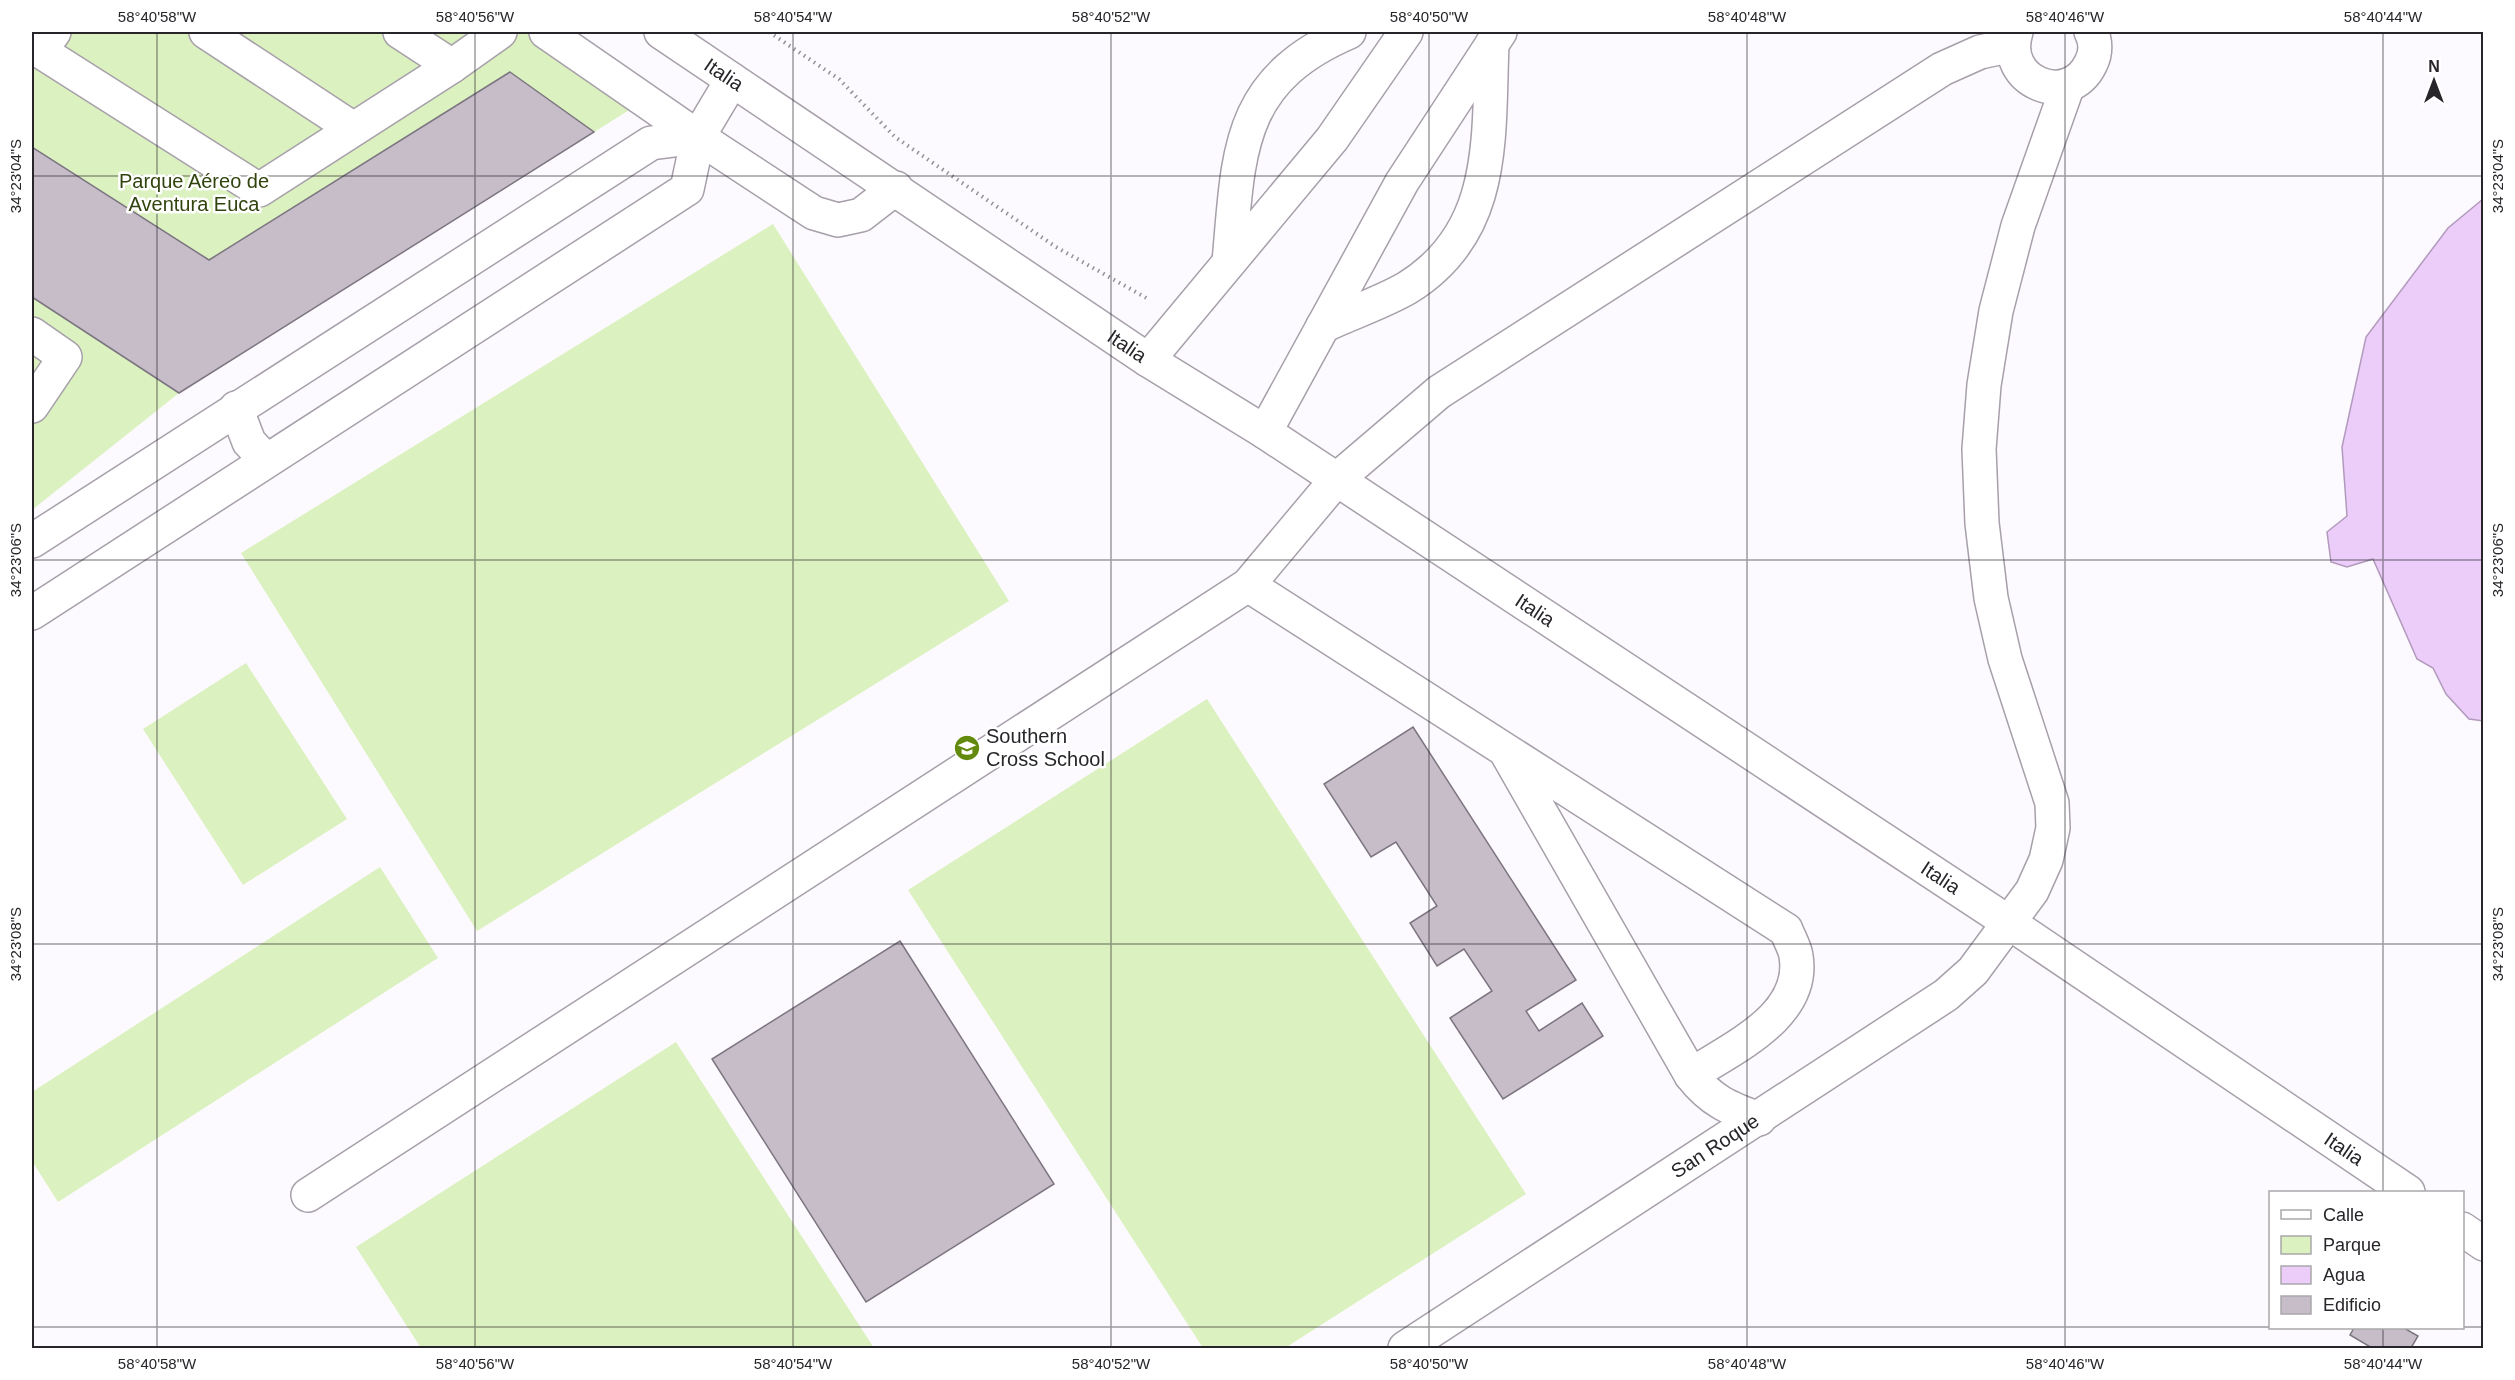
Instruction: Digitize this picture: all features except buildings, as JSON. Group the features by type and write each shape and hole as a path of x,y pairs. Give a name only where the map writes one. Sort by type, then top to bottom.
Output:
{"street":[{"path":"54,32 40,51 259,190 352,128 452,66 500,32"},
{"path":"206,32 352,128"},
{"path":"400,32 452,66"},
{"path":"546,32 698,137 814,213 838,220 861,215 896,188"},
{"name":"Italia","path":"661,32 896,188 1148,360 1265,432 2008,922 2407,1191"},
{"path":"1229,262 1242,141 1264,95 1283,72 1309,51 1349,32"},
{"path":"1148,360 1332,139 1406,32"},
{"path":"1323,326 1407,288 1439,262 1469,220 1481,193 1488,160 1496,37"},
{"path":"1265,432 1402,182 1496,37"},
{"path":"308,1195 1248,585 1336,480 1439,392 1942,69 2015,38 2015,59 2020,70 2042,86 2055,88 2068,85 2087,71 2093,60 2098,37"},
{"path":"32,613 687,189 698,137 732,80"},
{"name":"San Roque","path":"1405,1348 1946,995 1973,971 2032,891 2046,860 2053,828 2052,803 2005,659 1991,598 1982,523 1979,449 1984,385 1996,311 2018,226 2068,85"},
{"path":"32,541 651,143 698,137"},
{"path":"32,334 65,357 32,406"},
{"path":"236,408 249,442 266,460"},
{"path":"1248,585 1786,930 1796,956 1796,977 1789,1000 1773,1020 1691,1075"},
{"path":"1505,750 1691,1075 1704,1092 1726,1107 1759,1119"},
{"path":"2464,1230 2484,1244"}],"path":[{"path":"769,32 840,79 895,137 1056,247 1155,303"}],"green space":[{"name":"Parque Aéreo de Aventura Euca","path":"32,32 524,32 634,107 179,393 32,510"},
{"path":"773,224 1009,601 477,931 241,553"},
{"path":"246,663 347,819 243,885 143,729"},
{"path":"1207,699 1526,1194 1285,1348 1203,1348 908,890"},
{"path":"380,867 438,958 58,1202 32,1161 32,1092"},
{"path":"676,1042 874,1348 421,1348 356,1247"}],"water":[{"path":"2483,199 2483,721 2469,719 2446,694 2433,668 2417,659 2373,559 2347,567 2331,562 2327,532 2347,516 2342,447 2366,337 2448,228"}],"place":[{"name":"Southern Cross School","path":"967,748"}]}
